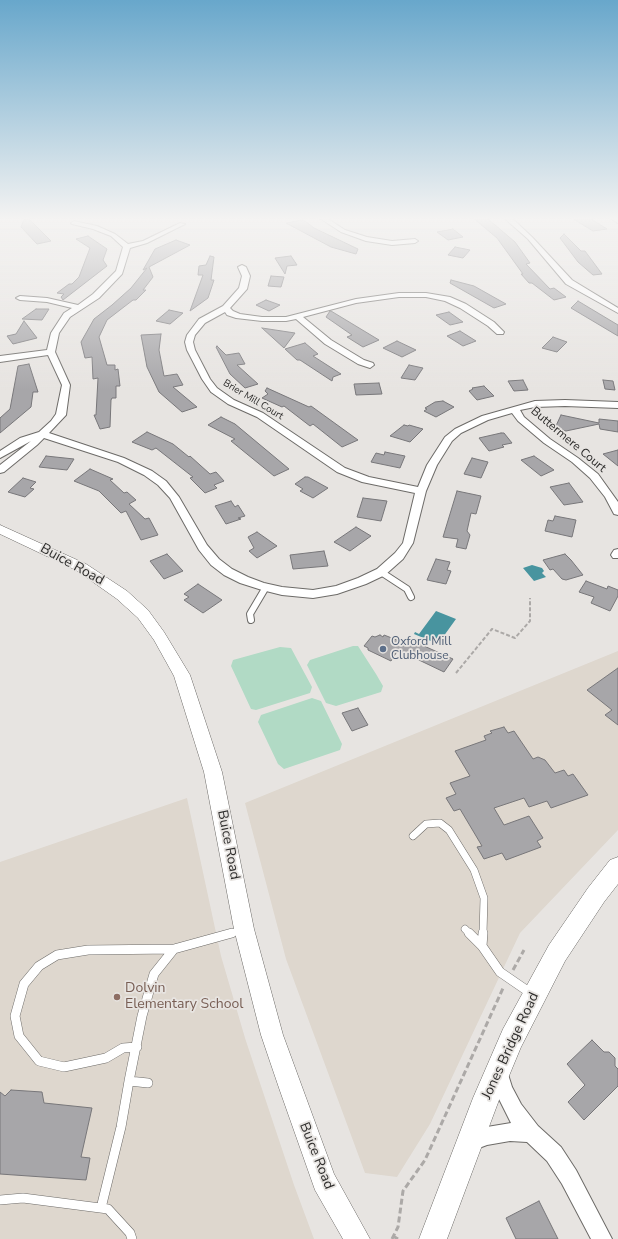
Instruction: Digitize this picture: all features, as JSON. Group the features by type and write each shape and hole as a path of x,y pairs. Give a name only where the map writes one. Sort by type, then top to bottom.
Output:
{"main road":[{"name":"Jones Bridge Road","path":"433,1239 469,1142 512,1038 557,953 596,895 618,867"}],"street":[{"path":"0,470 34,443 61,415 66,385 51,352 55,333 67,315 96,296 116,275"},
{"name":"Brier Mill Court","path":"245,275 243,289 226,308 202,321 191,335 189,342 191,350 206,379 214,390 231,402 260,415 341,470 366,480 421,491"},
{"path":"563,275 569,282 618,310"},
{"path":"226,308 230,313 239,316 262,319 286,319 356,301 399,295 420,294 455,302 491,324 500,332"},
{"path":"20,298 47,300 78,307"},
{"path":"298,316 328,342 361,362 370,365"},
{"path":"0,359 51,352"},
{"path":"0,455 22,440 42,434 121,460 148,473 162,483 174,497 203,547 215,562 228,572 244,580 266,587 282,591 313,594 337,590 362,581 381,572 399,556 408,543 421,491 432,465 448,439 469,424 514,408 535,404 566,403 618,405"},
{"name":"Buttermere Court","path":"514,408 521,420 594,476 610,496 618,512"},
{"name":"Buice Road","path":"0,529 82,567 122,595 143,614 159,636 182,675 209,758 244,929 272,1035 324,1181 358,1239"},
{"path":"499,1068 503,1090 514,1111 531,1133 554,1154 569,1177 602,1239"},
{"path":"469,1142 487,1136 531,1133"}],"lane":[{"path":"381,572 407,589 412,597"},
{"path":"251,620 250,614 266,587"},
{"path":"414,836 426,824 440,823 449,830 474,870 484,898 482,946"},
{"path":"136,1047 123,1048 106,1058 64,1067 39,1061 19,1036 15,1016 24,984 39,966 57,955 88,950 174,949 244,929"},
{"path":"465,929 482,946 500,972 535,996"},
{"path":"100,1208 121,1127 142,1016 154,974 174,949"},
{"path":"129,1081 148,1083"},
{"path":"0,1200 23,1198 108,1209 130,1233 132,1239"}],"path":[{"path":"456,673 492,629 515,638 530,621 530,598"},
{"path":"398,1239 392,1238 398,1227 403,1191 425,1160 501,990"}],"shaded area":[{"path":"618,651 618,830 520,933 430,1124 397,1177 365,1173 286,959 245,803"},
{"name":"Dolvin Elementary School","path":"187,798 221,956 245,1038 294,1185 314,1239 0,1239 0,862"}],"green space":[{"path":"353,646 358,646 376,674 383,686 381,692 336,706 326,703 307,665 310,660"},
{"path":"280,647 291,648 312,687 310,693 256,710 251,709 231,666 233,660"},
{"path":"312,698 321,701 342,744 340,750 284,769 278,764 258,722 261,715"}],"water":[{"path":"532,565 542,568 544,571 542,573 546,577 534,581 523,568"},
{"path":"436,611 456,619 438,644 414,634 415,632 419,634"}],"building":[{"path":"80,275 96,275 63,300 61,297 64,294 57,293 69,284 72,284"},
{"path":"142,275 152,275 153,277 143,290 146,290 136,300 133,300 107,320 99,337 107,365 115,365 115,370 118,369 120,386 116,386 116,398 112,398 111,400 110,427 100,429 94,415 96,415 98,378 93,379 92,357 85,358 81,342 94,319 131,288"},
{"path":"198,275 212,275 211,280 214,280 208,298 190,311 203,275"},
{"path":"522,275 536,275 550,289 554,288 566,297 554,300 532,283 529,283"},
{"path":"271,276 284,277 281,287 268,286"},
{"path":"451,280 474,286 506,304 494,308 450,283"},
{"path":"266,300 280,305 269,311 256,305"},
{"path":"578,301 618,325 618,336 571,308"},
{"path":"36,309 49,309 42,320 22,319"},
{"path":"169,310 183,313 170,324 156,321"},
{"path":"330,311 379,340 363,347 347,337 352,335 326,317"},
{"path":"449,312 463,322 450,325 436,315"},
{"path":"24,321 37,338 13,344 7,336 16,334"},
{"path":"262,328 295,333 284,348"},
{"path":"460,331 476,341 463,346 447,336"},
{"path":"161,334 159,350 164,376 177,374 183,385 173,387 197,407 182,412 159,392 147,367 141,335"},
{"path":"553,337 567,342 557,352 542,348"},
{"path":"397,341 416,350 402,357 383,348"},
{"path":"305,343 318,354 313,356 341,374 333,377 332,381 300,360 297,360 285,349"},
{"path":"217,346 226,355 239,353 245,364 237,365 258,384 245,388 230,374 216,347"},
{"path":"29,364 38,392 33,392 31,407 0,433 0,418 10,409 18,366"},
{"path":"409,365 423,368 415,380 401,378"},
{"path":"523,380 528,390 514,391 508,381"},
{"path":"603,380 613,381 615,390 605,389"},
{"path":"379,383 382,394 356,395 354,384"},
{"path":"484,386 494,396 477,400 469,391 473,389 472,388"},
{"path":"267,388 309,407 311,406 358,440 342,447 313,424 310,426 284,406 282,407 262,398 268,394 265,391"},
{"path":"443,401 454,407 436,417 424,411 427,409 425,408 435,402"},
{"path":"561,415 599,423 599,419 618,421 618,432 600,429 599,424 566,431 555,428"},
{"path":"221,417 235,424 289,469 274,476 231,441 235,439 208,425"},
{"path":"404,425 423,429 410,442 390,436"},
{"path":"147,432 173,444 189,457 190,456 210,474 216,472 224,481 214,485 217,488 205,493 190,478 193,477 156,448 152,450 132,442"},
{"path":"504,433 512,443 502,445 504,447 489,451 479,438"},
{"path":"618,450 618,466 603,454"},
{"path":"385,452 405,456 400,468 371,462 376,453 384,455"},
{"path":"46,456 74,459 67,470 39,467"},
{"path":"534,456 554,470 541,476 521,460"},
{"path":"472,458 488,462 481,478 464,474"},
{"path":"90,469 113,479 110,480 124,493 127,492 136,500 129,504 145,519 149,518 158,535 141,540 126,511 121,513 99,491 74,481"},
{"path":"305,477 308,477 328,488 313,498 300,491 303,489 295,484"},
{"path":"23,478 36,482 30,488 34,489 25,497 8,492"},
{"path":"569,483 583,502 564,505 550,487"},
{"path":"457,491 481,496 476,514 471,513 467,531 470,535 466,549 456,547 458,539 443,537"},
{"path":"363,498 387,501 381,521 357,517"},
{"path":"231,501 235,507 238,505 245,516 238,518 241,519 226,524 215,506"},
{"path":"555,516 576,520 572,537 545,531 548,520 553,521"},
{"path":"356,527 371,536 350,551 334,542"},
{"path":"257,532 277,546 257,558 249,551 254,548 248,537"},
{"path":"324,551 328,566 293,569 290,555"},
{"path":"167,554 183,571 164,579 150,561"},
{"path":"565,554 583,575 566,580 562,579 553,569 550,570 543,560"},
{"path":"436,559 450,562 447,570 451,571 446,584 427,580"},
{"path":"586,581 607,589 608,586 618,590 618,596 610,611 591,603 594,597 579,592"},
{"path":"198,584 222,600 203,613 184,600 189,597 184,594"},
{"path":"380,635 383,637 384,635 410,645 413,641 453,659 444,672 398,650 391,661 368,650 368,648 364,646 372,636 375,637"},
{"path":"618,668 618,725 605,715 612,710 587,690"},
{"path":"358,708 368,725 352,731 342,713"},
{"path":"504,727 508,733 514,731 533,759 538,757 545,760 555,773 564,770 568,776 573,774 588,795 551,808 547,801 529,807 524,798 494,808 504,825 529,816 543,838 537,841 541,847 506,860 502,853 484,859 477,847 482,846 460,809 454,811 446,798 456,794 450,783 470,776 455,751 486,740 484,736 492,733 490,731"},
{"path":"592,1040 604,1052 609,1052 615,1058 615,1066 618,1069 618,1086 584,1120 568,1102 585,1085 567,1064"},
{"path":"11,1090 42,1092 44,1103 92,1108 81,1157 90,1158 86,1180 0,1174 0,1092 5,1096"},
{"path":"539,1201 558,1239 516,1239 506,1218"}],"place":[{"name":"Oxford Mill Clubhouse","path":"383,649"},
{"name":"Dolvin Elementary School","path":"117,997"}]}
